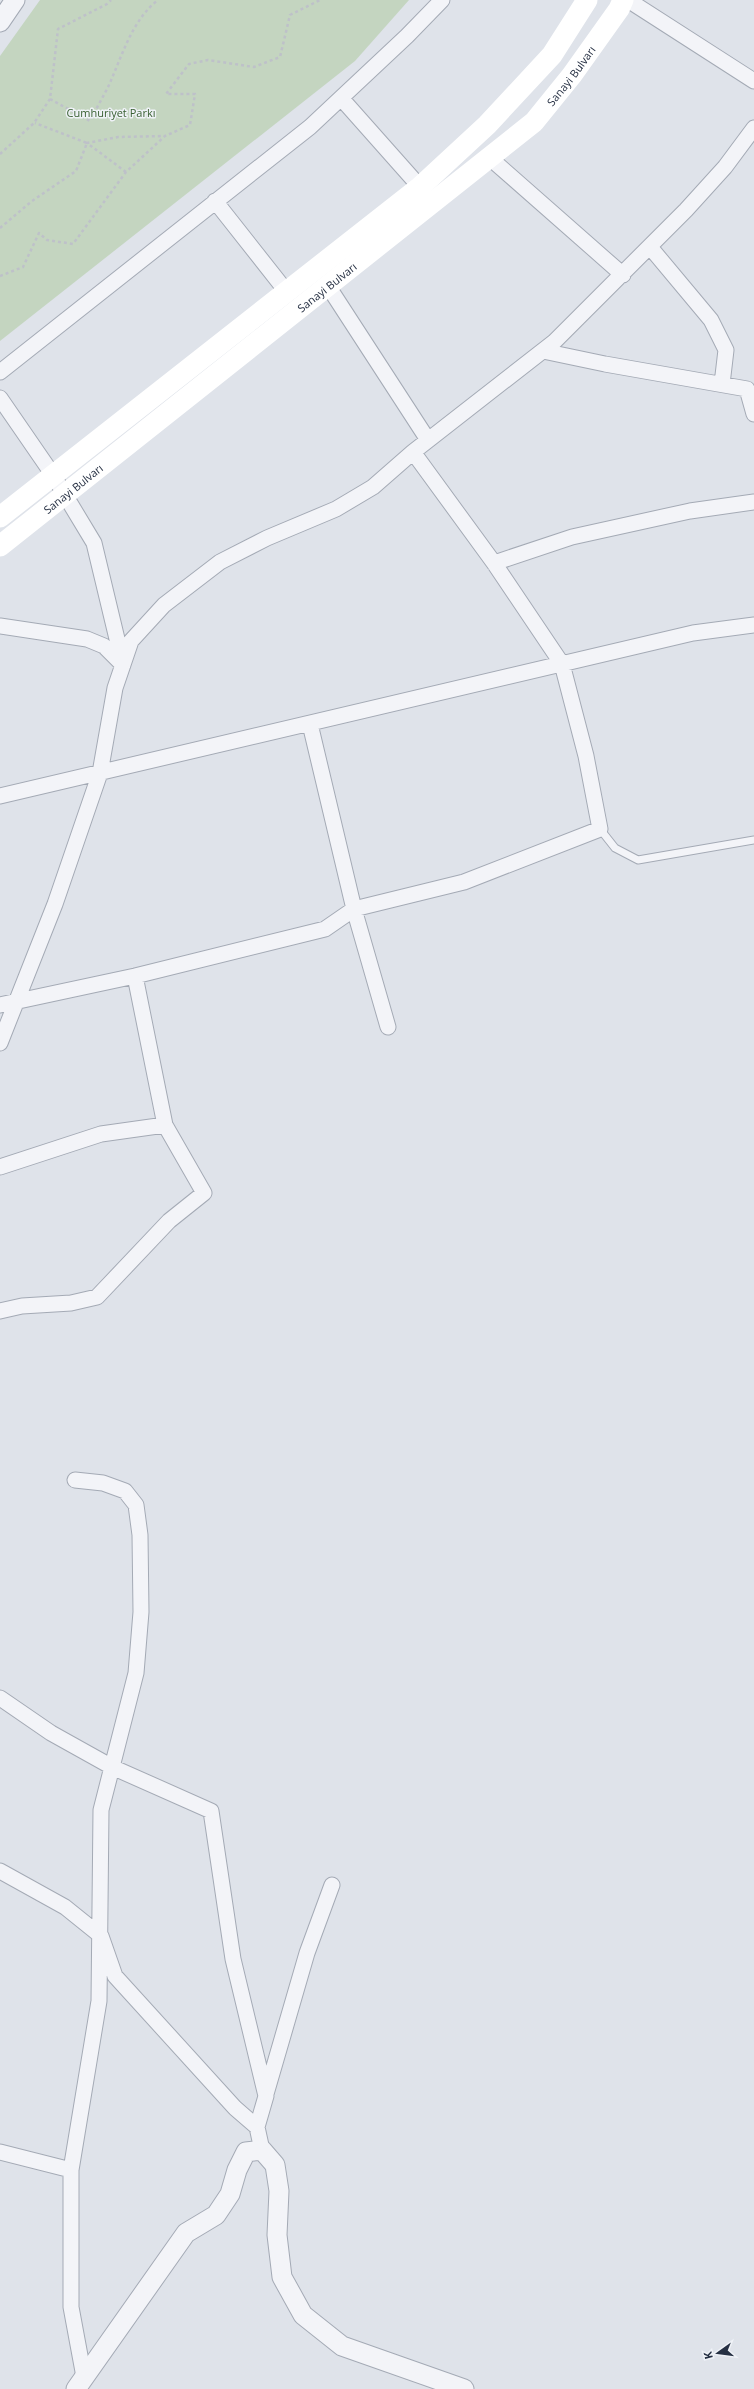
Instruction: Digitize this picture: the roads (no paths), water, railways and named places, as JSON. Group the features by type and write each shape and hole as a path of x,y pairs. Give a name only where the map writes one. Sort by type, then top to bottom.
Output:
{"main road":[{"name":"Sanayi Bulvarı","path":"0,517 420,187 487,125 552,54 587,0"},
{"name":"Sanayi Bulvarı","path":"0,546 534,122 572,76 624,0"}],"street":[{"path":"0,22 15,0"},
{"path":"0,372 310,127 408,36 442,0"},
{"path":"628,0 754,81"},
{"path":"342,98 420,187"},
{"path":"0,1043 7,1004 55,904 100,773 115,688 131,641 164,605 220,562 267,538 336,509 373,488 413,452 554,342 623,275 725,167 754,128"},
{"path":"490,158 623,275"},
{"path":"215,201 286,291"},
{"path":"650,246 711,320 726,350 722,384"},
{"path":"328,286 428,440"},
{"path":"543,351 605,364 722,384 751,384 754,414"},
{"path":"0,398 53,475 64,496 94,543 123,665"},
{"path":"7,1004 135,976 325,929 354,909 464,882 600,829 586,756 562,664 494,563 413,452"},
{"path":"494,563 572,537 690,511 754,502"},
{"path":"0,796 694,633 754,625"},
{"path":"0,626 87,639 104,646 123,665"},
{"path":"310,724 354,909 388,1027"},
{"path":"0,1311 22,1306 71,1303 97,1297 169,1222 204,1193 165,1125 135,976"},
{"path":"0,1167 101,1134 165,1125"},
{"path":"75,1480 103,1483 125,1491 136,1505 140,1535 141,1612 136,1674 101,1810 101,1936 99,2001 71,2170 71,2307 80,2383"},
{"path":"0,1698 50,1733 112,1768 211,1811 233,1959 266,2096"},
{"path":"0,1871 65,1908 101,1936 115,1976 235,2108 257,2127"},
{"path":"332,1885 307,1953 257,2127 262,2150 275,2165 279,2191 278,2235 282,2277 303,2315 342,2346 464,2389"},
{"path":"80,2383 186,2233 216,2215 230,2194 237,2170 246,2152 262,2150"},
{"path":"0,2152 71,2170"}],"lane":[{"path":"600,829 615,848 638,860 754,840"}],"park label":[{"name":"Cumhuriyet Parkı","path":"111,112"}]}
